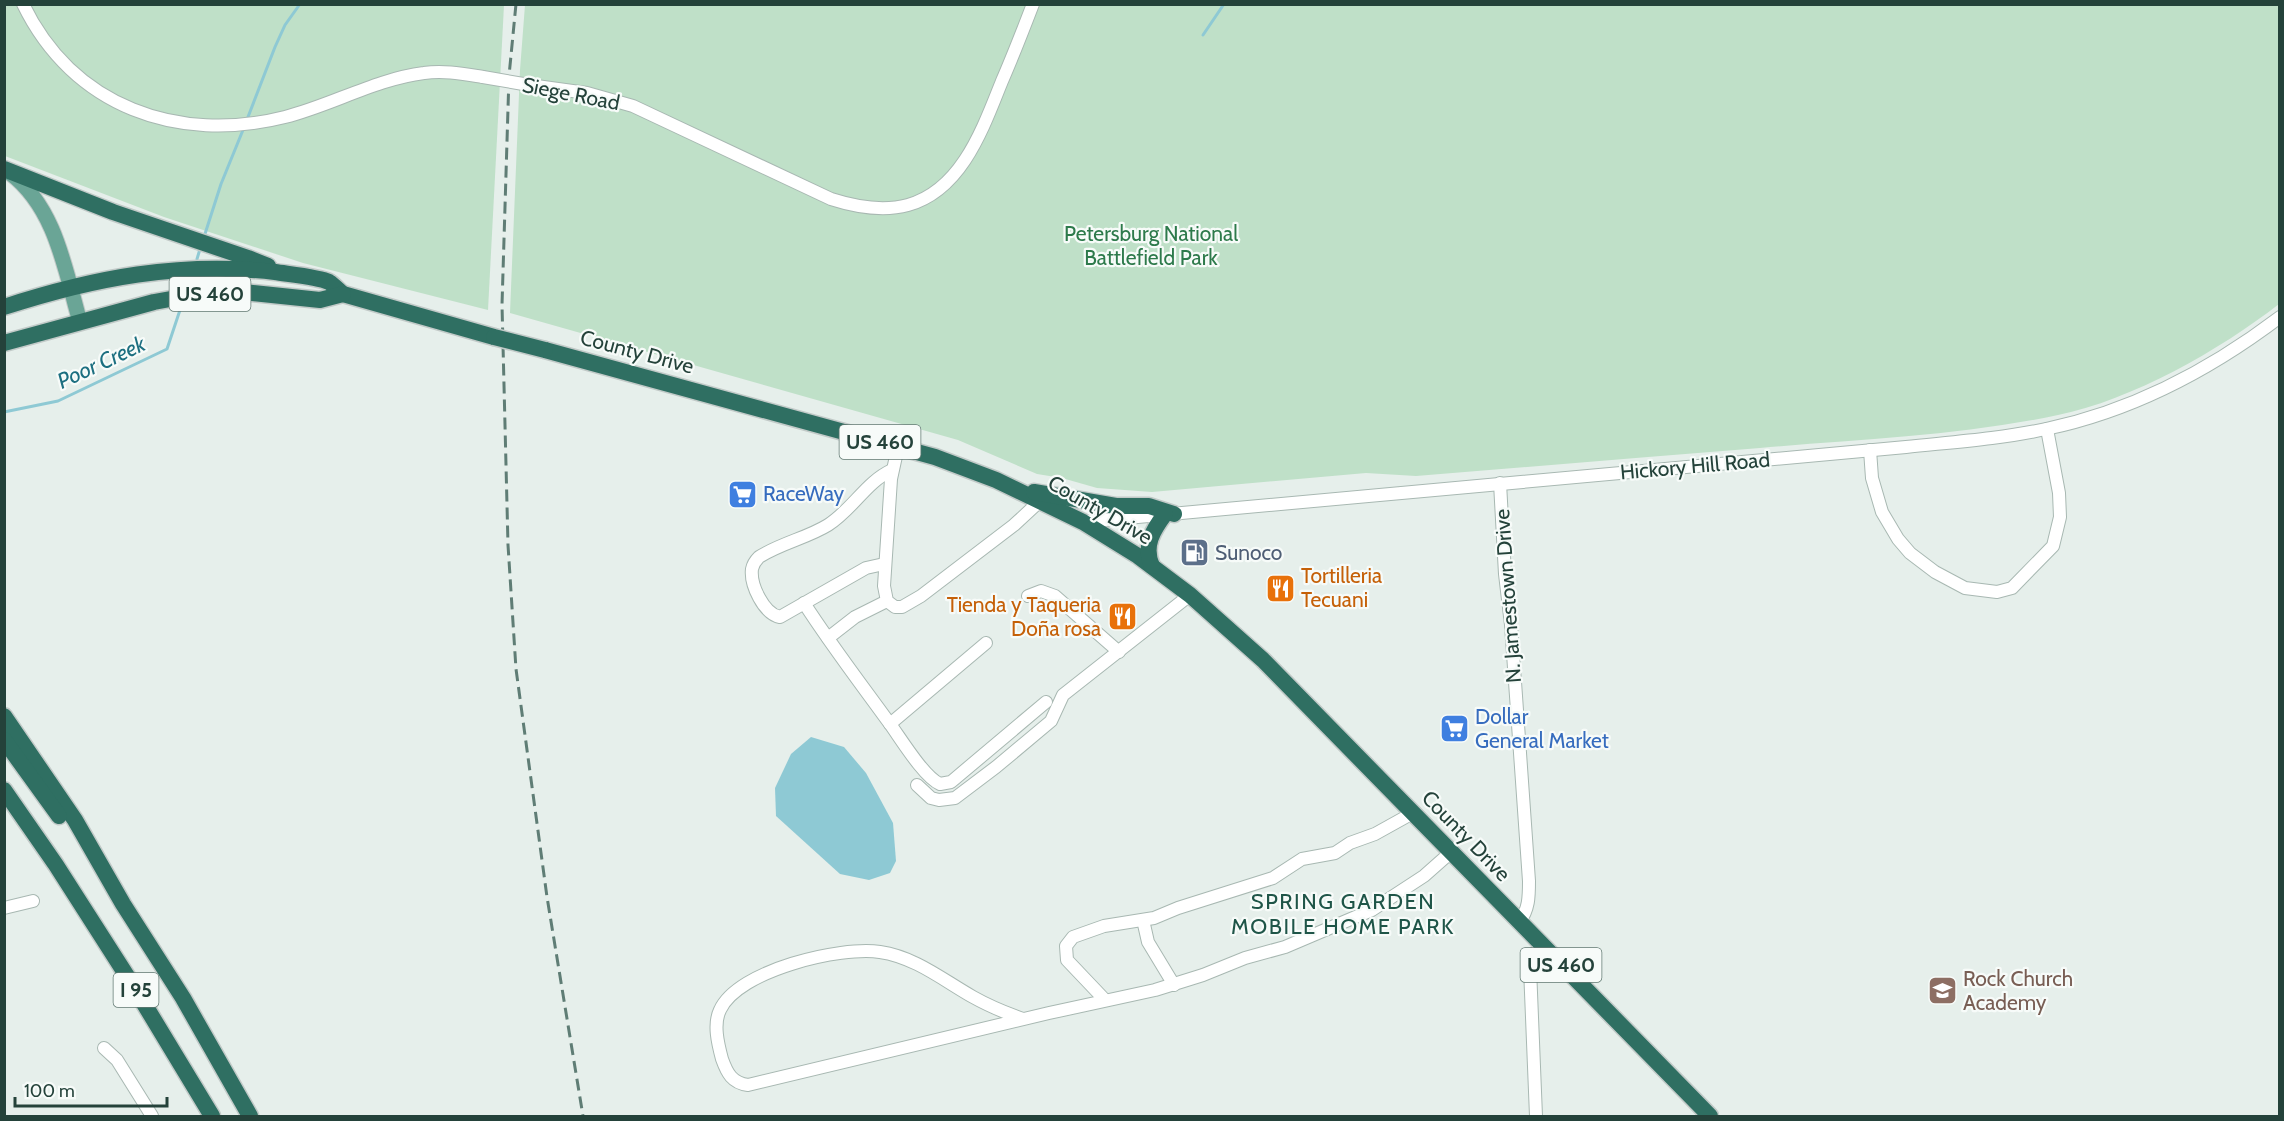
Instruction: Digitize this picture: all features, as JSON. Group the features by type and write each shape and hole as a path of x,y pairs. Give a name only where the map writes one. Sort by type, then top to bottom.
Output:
{"highway":[{"path":"4,169 132,219 248,258 282,273"},
{"name":"County Drive","path":"70,287 113,277 185,268 220,268 282,273 329,282 343,294 951,462 1083,522 1152,566 1190,595 1263,660 1411,814 1710,1116"},
{"name":"US 460","path":"4,308 70,287"},
{"name":"County Drive","path":"80,322 154,302 187,296 243,292 320,300 343,294"},
{"name":"US 460","path":"4,343 80,322"},
{"path":"4,355 58,328"},
{"path":"1012,488 1116,506 1149,506 1170,514 1153,531 1149,542 1149,560 1152,566"},
{"path":"4,716 75,820 123,904"},
{"name":"I 95","path":"4,740 123,904 183,998 250,1116"},
{"name":"I 95","path":"4,790 56,865 134,987 212,1116"},
{"path":"4,806 56,865"}],"main road":[{"path":"4,169 30,191 43,209 51,227 80,322"}],"street":[{"name":"Siege Road","path":"23,4 46,44 84,81 112,100 133,110 173,122 217,126 264,121 288,116 404,76 445,72 586,93 633,106 831,199 860,208 898,207 922,199 943,186 969,153 990,110 1033,4"},
{"name":"Hickory Hill Road","path":"1083,522 1982,440 2047,429 2123,407 2164,388 2218,360 2280,317"},
{"path":"1870,450 1872,478 1882,512 1898,539 1910,553 1935,572 1965,588 1997,592 2012,588 2053,546 2060,517 2059,493 2047,429"},
{"path":"898,447 892,470 884,564 887,601 895,607 903,607 921,596 1014,525 1040,501"},
{"path":"884,564 866,568 780,617 772,613 762,601 754,584 752,573 755,562 763,554 827,526 845,513 876,479 892,470"},
{"name":"N. Jamestown Drive","path":"1500,483 1529,880 1529,900 1519,922"},
{"path":"1028,596 1041,591 1055,596 1119,652"},
{"path":"917,784 931,798 947,800 955,798 1051,721 1063,695 1190,595"},
{"path":"828,639 855,617 887,601"},
{"path":"804,603 890,724 932,779 939,784 945,784 983,756 1046,702"},
{"path":"890,724 986,643"},
{"path":"1105,1000 1067,960 1066,946 1074,937 1129,921 1154,918 1178,908 1273,878 1302,860 1335,853 1350,843 1375,834 1411,814"},
{"path":"1023,1019 974,998 907,959 879,951 862,950 786,966 754,977 723,1004 716,1022 726,1071 734,1081 748,1085 1174,985 1245,958 1285,948 1372,910 1424,876 1450,853"},
{"path":"4,908 33,902"},
{"path":"1143,920 1148,942 1174,985"},
{"path":"1536,1116 1530,968 1533,956 1541,945"},
{"path":"104,1048 117,1060 152,1116"}],"green space":[{"path":"4,5 504,5 488,310 303,263 164,217 5,156"},
{"name":"Petersburg National Battlefield Park","path":"525,5 2279,5 2279,304 2203,355 2115,398 2058,415 1984,428 1416,476 1366,473 1152,492 1097,488 1037,474 958,440 510,313 520,70"}],"water":[{"path":"811,737 844,747 866,773 893,823 896,861 890,873 869,880 840,874 776,816 775,788 791,754"}],"waterway":[{"name":"Poor Creek","path":"248,117 285,25 300,4"},
{"path":"1203,35 1224,4"},
{"name":"Poor Creek","path":"204,237 221,184 243,130"},
{"name":"Poor Creek","path":"197,259 200,249"},
{"name":"Poor Creek","path":"187,286 190,278"},
{"name":"Poor Creek","path":"4,412 58,401 167,349 181,307"}],"railway":[{"path":"516,4 509,76 502,305 508,545 516,669 547,897 583,1116"}],"place":[{"name":"RaceWay","path":"742,494"},
{"name":"Sunoco","path":"1194,553"},
{"name":"Tortilleria Tecuani","path":"1280,588"},
{"name":"Tienda y Taqueria Doña rosa","path":"1122,617"},
{"name":"Dollar General Market","path":"1454,729"},
{"name":"Rock Church Academy","path":"1942,991"}],"district":[{"name":"SPRING GARDEN MOBILE HOME PARK","path":"1343,914"}]}
